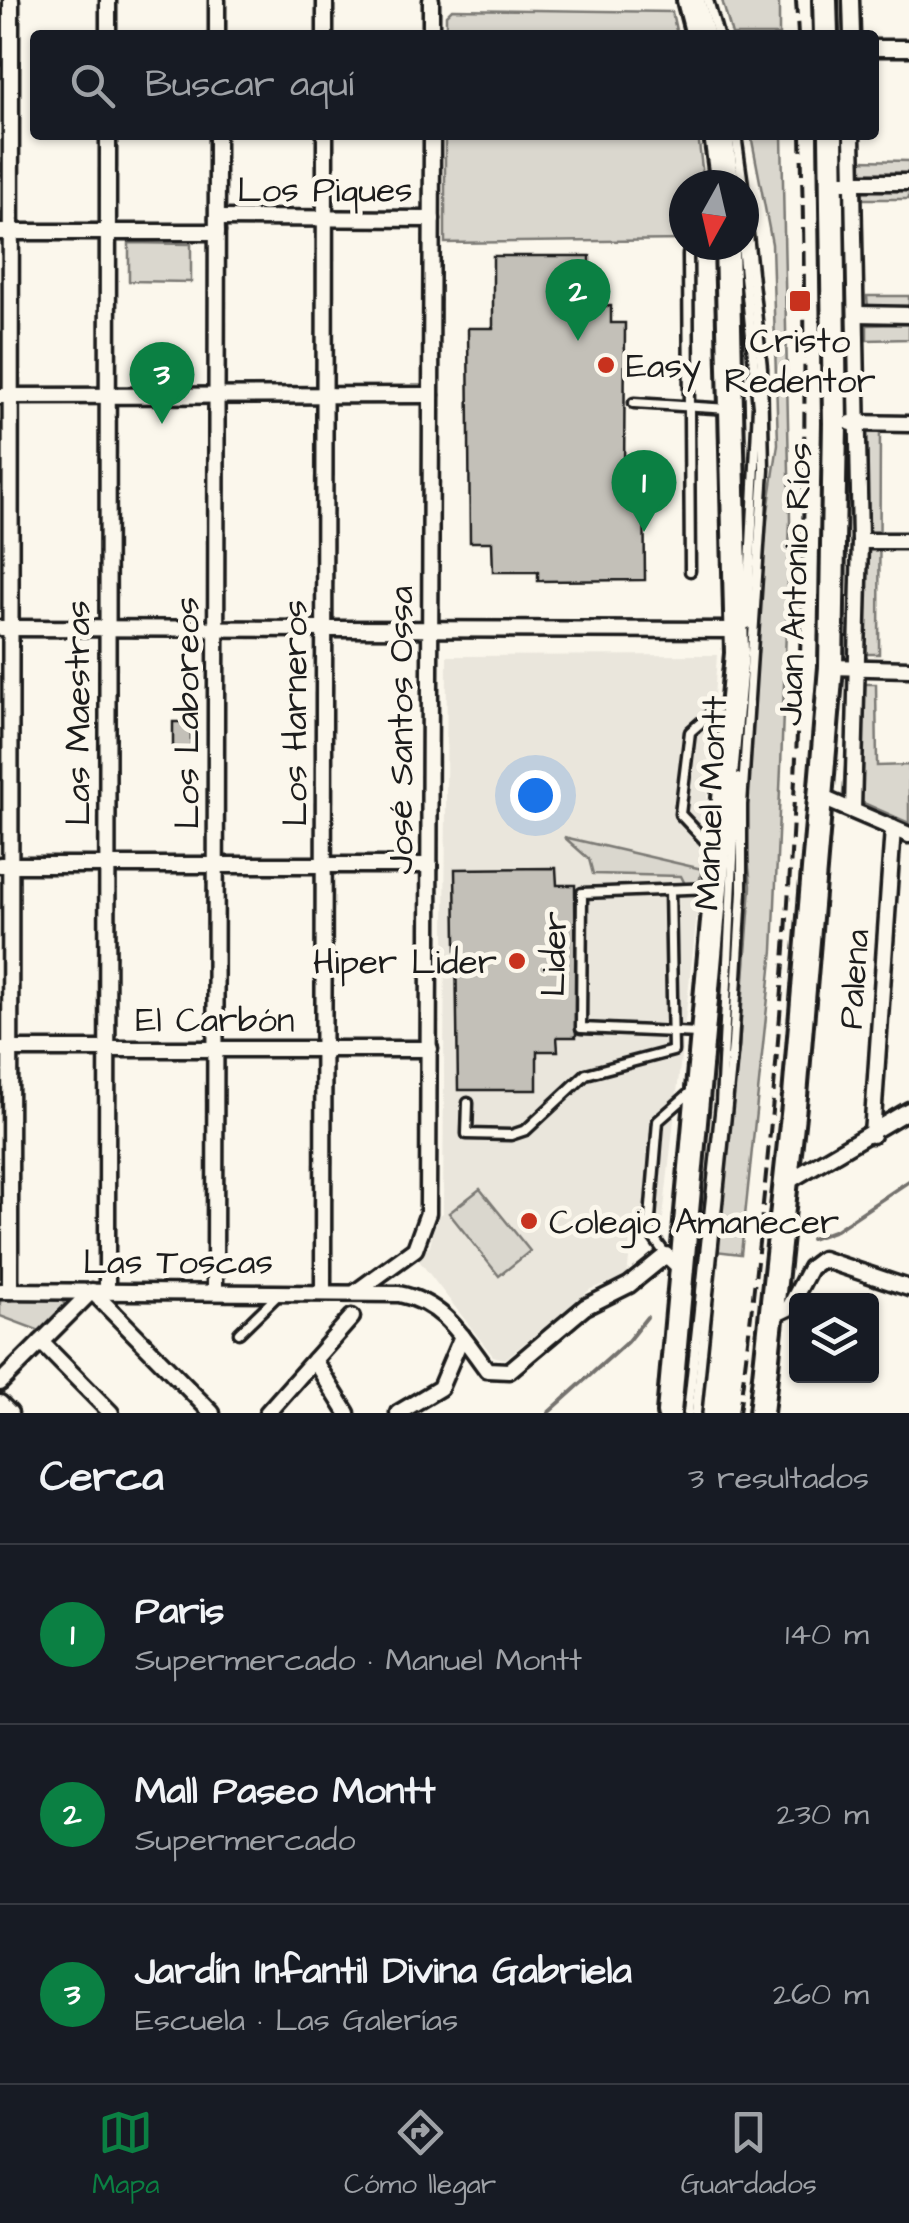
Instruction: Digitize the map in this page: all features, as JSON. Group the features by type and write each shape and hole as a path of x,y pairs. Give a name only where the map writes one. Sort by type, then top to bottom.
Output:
{"main road":[{"path":"689,0 697,30"},
{"path":"824,0 826,30"},
{"path":"717,140 720,170"},
{"name":"Juan Antonio Ríos","path":"761,1413 786,1182 830,667 842,182 831,140"},
{"name":"Manuel Montt","path":"668,1413 674,1262 704,1034 737,630 728,260"}],"street":[{"path":"5,1291 5,232 11,0"},
{"path":"108,0 108,30"},
{"path":"217,0 217,30"},
{"path":"325,0 325,30"},
{"path":"432,0 432,30"},
{"path":"852,0 852,30"},
{"path":"879,48 909,48"},
{"name":"Las Maestras","path":"99,1291 107,1050 108,140"},
{"name":"Los Laboreos","path":"215,1292 217,140"},
{"name":"Los Harneros","path":"323,1292 325,140"},
{"name":"José Santos Ossa","path":"356,1292 409,1255 426,1228 430,1049 432,140"},
{"path":"851,140 842,182 851,290 858,314 859,669 853,810"},
{"path":"842,182 909,182"},
{"name":"Los Piques","path":"5,232 108,232 325,218 432,220"},
{"path":"858,314 909,315"},
{"path":"5,396 431,395"},
{"path":"835,423 909,424"},
{"path":"860,541 909,540"},
{"path":"5,628 737,630"},
{"path":"830,667 909,669"},
{"path":"818,796 909,835"},
{"name":"Palena","path":"872,1135 893,828"},
{"path":"5,865 430,865"},
{"name":"El Carbón","path":"5,1050 430,1049"},
{"path":"786,1182 909,1110"},
{"path":"772,1316 789,1308 812,1264 822,1259 909,1288"},
{"name":"Las Toscas","path":"5,1291 356,1292 417,1297 443,1312 487,1370 504,1374 595,1301 674,1262"},
{"path":"0,1383 99,1291 212,1413"},
{"path":"267,1413 352,1317"},
{"path":"398,1413 440,1388 462,1336"},
{"path":"41,1342 111,1413"},
{"path":"314,1360 346,1413"},
{"path":"0,1402 10,1413"}],"lane":[{"path":"700,0 712,30"},
{"path":"708,0 713,30"},
{"path":"729,140 733,170"},
{"path":"737,140 741,170"},
{"path":"688,260 690,570"},
{"name":"Manuel Montt","path":"692,1413 721,1104 757,471 757,386 744,260"},
{"name":"Manuel Montt","path":"692,1413 733,1045 742,805 764,470 762,368 751,260"},
{"path":"634,403 733,410"},
{"path":"719,855 680,814 690,732 723,700 732,698"},
{"name":"Lider","path":"704,1034 580,1028 582,892 716,888"},
{"path":"468,1103 467,1134 511,1135 526,1130 586,1074 673,1052 670,890"},
{"path":"674,1262 649,1230 658,1121 698,1086"},
{"path":"240,1333 281,1292"}],"shaded area":[{"path":"722,0 779,0 779,30 731,30"},
{"path":"452,9 672,12 676,30 446,30 446,15"},
{"path":"445,140 699,140 702,170 669,170 669,240 445,243"},
{"path":"752,140 782,140 790,520 773,950 741,1254 715,1251 739,1047 751,886 746,838 761,559 778,444 772,244"},
{"path":"859,160 909,161 909,175 858,175"},
{"path":"862,188 909,188 909,199 863,199"},
{"path":"129,243 191,244 191,282 129,281"},
{"path":"867,296 909,296 909,307 868,308"},
{"path":"909,324 909,339 867,340 867,325"},
{"path":"858,427 880,428 879,654 855,654"},
{"path":"717,655 702,869 662,1227 633,1225 627,1276 591,1289 505,1359 493,1356 417,1258 430,1246 436,1217 443,1213 447,656"},
{"path":"852,684 876,684 877,766 909,765 909,823 843,794"},
{"path":"564,837 702,869 699,883 685,884 681,876 593,874 589,859"},
{"path":"480,1189 530,1251 499,1276 449,1213"},
{"path":"59,1298 65,1304 40,1331 0,1316 0,1299"}],"building":[{"path":"493,256 590,256 590,306 611,306 611,323 625,323 624,480 644,480 645,580 538,581 538,572 493,572 492,542 470,542 468,328 493,328"},
{"path":"173,722 191,722 191,751 173,751"},
{"path":"556,868 557,885 575,885 576,1037 557,1037 558,1051 537,1051 537,1090 458,1090 455,869"}],"waterway":[{"path":"811,1239 836,1230 909,1181"},
{"path":"548,1413 627,1342 647,1317"}],"railway":[{"path":"796,0 798,30"},
{"path":"739,1413 774,1093 795,776 804,458 801,140"}],"place":[{"name":"Cristo Redentor","path":"800,301"},
{"name":"Mall Paseo Montt","path":"578,341"},
{"name":"Easy","path":"606,365"},
{"name":"Jardín Infantil Divina Gabriela","path":"162,424"},
{"name":"Paris","path":"644,532"},
{"name":"Hiper Lider","path":"517,961"},
{"name":"Colegio Amanecer","path":"529,1221"}]}
